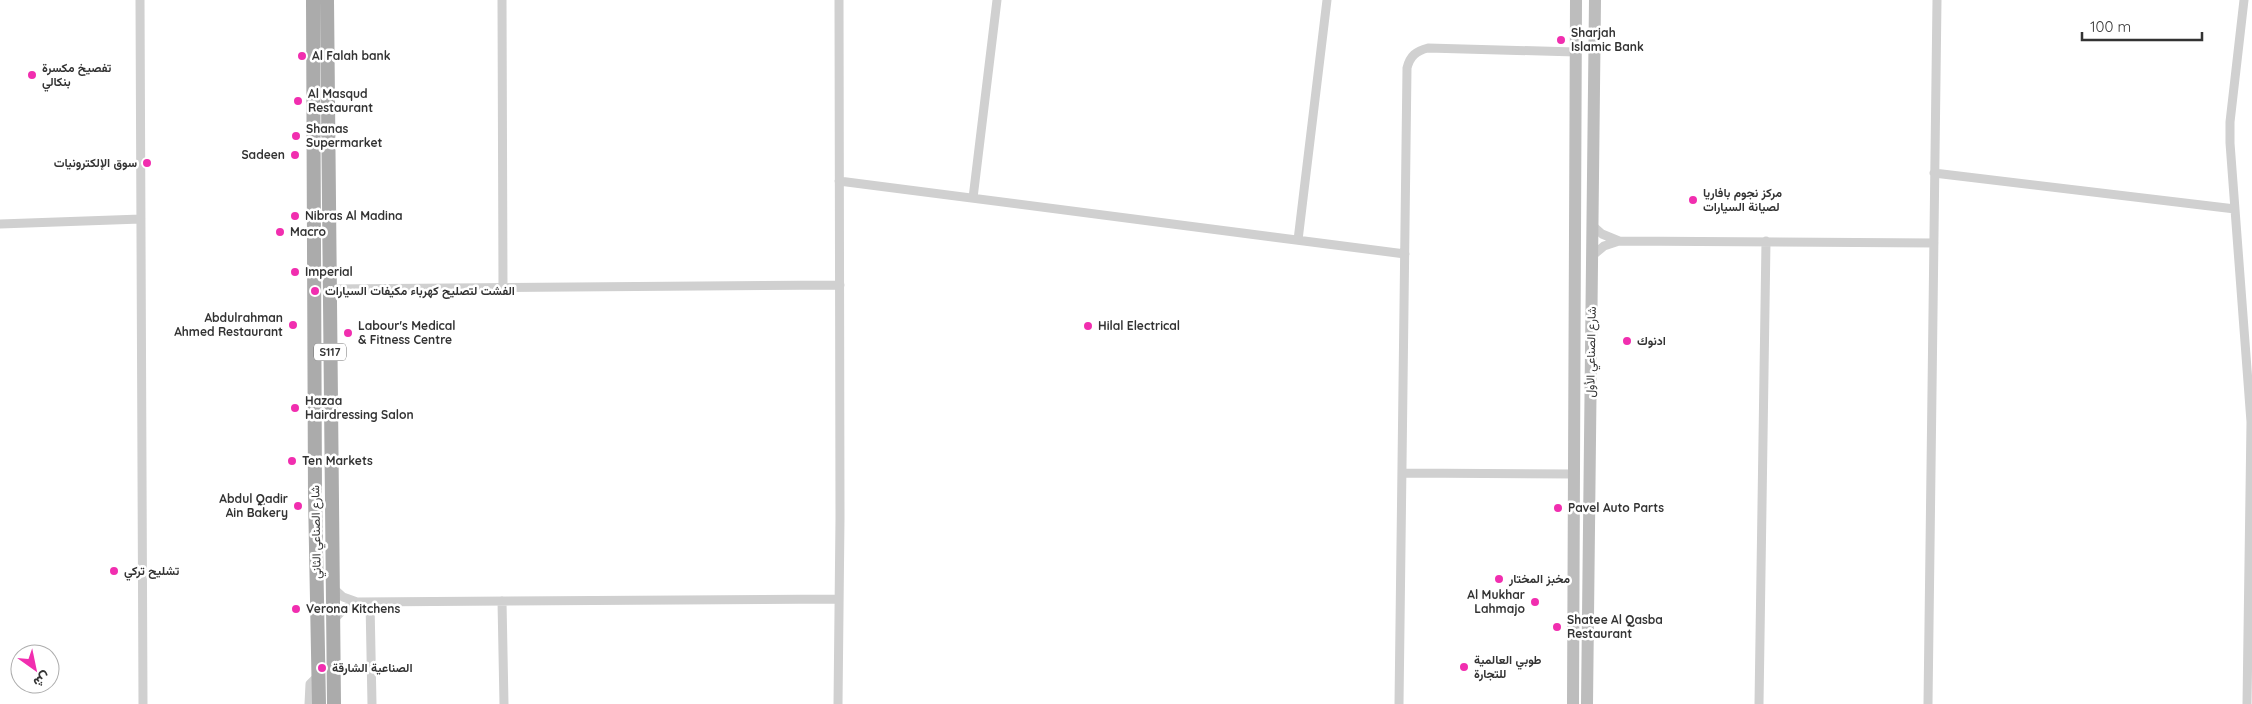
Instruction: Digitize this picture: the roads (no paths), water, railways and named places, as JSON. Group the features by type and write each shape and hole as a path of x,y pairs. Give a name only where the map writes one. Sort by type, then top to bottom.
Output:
{"main road":[{"name":"شارع الصناعي الثاني","path":"313,0 315,496 319,704"},
{"name":"شارع الصناعي الثاني","path":"327,0 334,704"},
{"name":"شارع الصناعي الأول","path":"1573,704 1576,0"},
{"name":"شارع الصناعي الأول","path":"1586,704 1595,0"}],"street":[{"path":"140,0 143,704"},
{"path":"502,0 503,288"},
{"path":"838,704 839,0"},
{"path":"973,198 997,0"},
{"path":"1298,240 1328,0"},
{"path":"1928,704 1937,0"},
{"path":"2244,0 2230,130 2250,406 2250,580 2246,704"},
{"path":"1399,704 1407,68 1413,54 1428,48 1576,52"},
{"path":"1934,173 2235,209"},
{"path":"839,181 1405,254"},
{"path":"0,224 141,219"},
{"path":"1593,226 1602,234 1619,241"},
{"path":"1592,256 1604,246 1619,241 1934,243"},
{"path":"1760,704 1766,241"},
{"path":"329,289 840,286"},
{"path":"1402,473 1574,474"},
{"path":"332,587 343,597 357,602 839,599"},
{"path":"502,601 504,704"},
{"path":"332,621 343,610 357,602"},
{"path":"370,602 372,704"},
{"path":"309,704 310,684 318,675"}],"place":[{"name":"Sharjah Islamic Bank","path":"1561,40"},
{"name":"Al Falah bank","path":"302,56"},
{"name":"تفصيخ مكسرة بنكالي","path":"32,75"},
{"name":"Al Masqud Restaurant","path":"298,101"},
{"name":"Shanas Supermarket","path":"296,136"},
{"name":"Sadeen","path":"295,155"},
{"name":"سوق الإلكترونيات","path":"147,163"},
{"name":"مركز نجوم بافاريا لصيانة السيارات","path":"1693,200"},
{"name":"Nibras Al Madina","path":"295,216"},
{"name":"Macro","path":"280,232"},
{"name":"Imperial","path":"295,272"},
{"name":"الفشت لتصلیح کھرباء مکیفات السیارات","path":"315,291"},
{"name":"Abdulrahman Ahmed Restaurant","path":"293,325"},
{"name":"Hilal Electrical","path":"1088,326"},
{"name":"Labour's Medical & Fitness Centre","path":"348,333"},
{"name":"ادنوك","path":"1627,341"},
{"name":"Hazaa Hairdressing Salon","path":"295,408"},
{"name":"Ten Markets","path":"292,461"},
{"name":"Abdul Qadir Ain Bakery","path":"298,506"},
{"name":"Pavel Auto Parts","path":"1558,508"},
{"name":"تشليح تركي","path":"114,571"},
{"name":"مخبز المختار","path":"1499,579"},
{"name":"Al Mukhar Lahmajo","path":"1535,602"},
{"name":"Verona Kitchens","path":"296,609"},
{"name":"Shatee Al Qasba Restaurant","path":"1557,627"},
{"name":"طوبي العالمية للتجارة","path":"1464,667"},
{"name":"الصناعية الشارقة","path":"322,668"}]}
